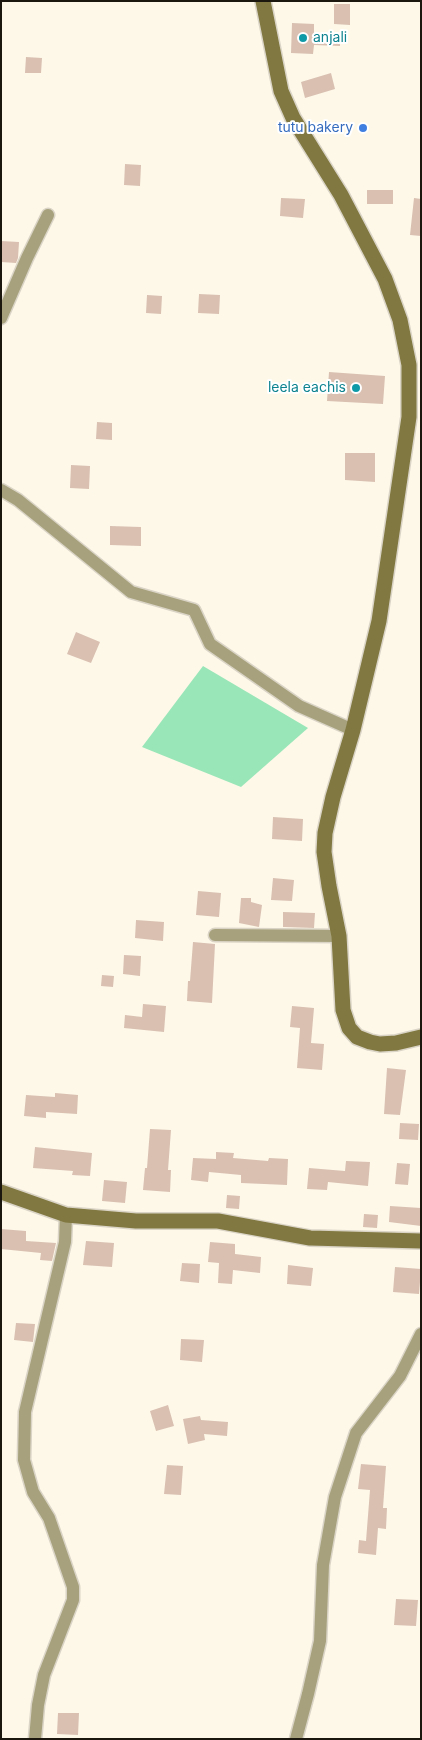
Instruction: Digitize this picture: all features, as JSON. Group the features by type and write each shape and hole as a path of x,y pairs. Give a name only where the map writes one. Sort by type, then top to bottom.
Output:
{"street":[{"path":"263,1 281,91 293,118 341,195 385,279 400,320 409,365 409,417 379,621 353,730 333,797 324,852 339,936 343,1010 349,1028 357,1036 380,1044 396,1043 421,1037"},
{"path":"1,318 26,258 48,215"},
{"path":"1,490 18,500 131,592 194,610 210,644 299,706 353,730"},
{"path":"215,935 339,936"},
{"path":"1,1192 66,1215 136,1221 218,1221 310,1238 421,1241"},
{"path":"35,1739 38,1705 44,1675 73,1600 73,1586 50,1518 33,1492 24,1460 25,1412 65,1242 66,1215"},
{"path":"296,1739 320,1642 323,1565 336,1497 356,1433 400,1376 421,1334"}],"green space":[{"path":"203,666 308,728 241,787 142,747"}],"building":[{"path":"334,4 350,4 350,25 334,24"},
{"name":"anjali","path":"292,23 314,24 314,33 340,34 340,46 314,45 313,54 291,53"},
{"path":"26,57 42,58 41,73 25,73"},
{"path":"331,73 335,89 305,98 301,82"},
{"path":"125,164 141,165 140,186 124,185"},
{"path":"367,190 393,190 393,204 367,204"},
{"path":"281,198 305,199 303,218 280,216"},
{"path":"414,198 421,199 421,236 410,235"},
{"path":"1,241 19,242 16,263 1,262"},
{"path":"199,294 220,295 219,314 198,313"},
{"path":"147,295 162,296 161,314 146,313"},
{"name":"leela eachis","path":"329,372 385,376 383,404 327,401"},
{"path":"97,422 112,423 112,440 96,439"},
{"path":"345,453 375,453 375,482 345,480"},
{"path":"71,465 90,466 89,489 70,488"},
{"path":"110,526 141,527 141,546 110,545"},
{"path":"76,632 100,642 91,663 67,654"},
{"path":"273,817 303,819 302,841 272,839"},
{"path":"273,878 294,880 292,901 271,900"},
{"path":"198,891 221,893 219,917 196,915"},
{"path":"241,898 251,898 251,902 262,905 259,927 239,923"},
{"path":"283,912 315,913 314,928 283,927"},
{"path":"136,920 164,922 163,941 135,938"},
{"path":"193,942 215,944 212,1003 187,1001"},
{"path":"124,955 141,956 140,976 123,974"},
{"path":"102,975 114,976 113,987 101,986"},
{"path":"143,1004 166,1006 164,1032 124,1028 125,1015 142,1017"},
{"path":"292,1006 314,1008 311,1043 324,1044 322,1070 297,1068 300,1028 290,1027"},
{"path":"387,1068 406,1070 400,1115 384,1114"},
{"path":"55,1093 78,1095 77,1114 46,1112 46,1118 24,1116 26,1095 55,1097"},
{"path":"400,1123 419,1124 418,1140 399,1139"},
{"path":"150,1129 171,1130 168,1170 171,1170 170,1192 143,1190"},
{"path":"35,1147 92,1153 90,1176 72,1175 73,1171 33,1168"},
{"path":"216,1152 234,1153 233,1158 268,1161 269,1158 288,1159 287,1185 241,1183 241,1175 209,1172 208,1182 191,1180 193,1158 216,1159"},
{"path":"346,1161 370,1162 368,1186 328,1182 327,1190 307,1189 309,1168 345,1171"},
{"path":"397,1163 410,1164 408,1185 395,1184"},
{"path":"104,1180 127,1182 125,1203 102,1201"},
{"path":"227,1195 240,1196 239,1209 226,1208"},
{"path":"390,1206 421,1208 421,1226 389,1222"},
{"path":"364,1214 378,1215 377,1228 363,1227"},
{"path":"1,1229 26,1231 26,1241 56,1243 52,1261 40,1260 41,1253 1,1249"},
{"path":"86,1241 114,1243 112,1267 83,1265"},
{"path":"210,1242 235,1244 235,1254 261,1257 260,1273 233,1270 232,1284 218,1283 219,1263 208,1262"},
{"path":"182,1263 200,1264 199,1283 180,1281"},
{"path":"288,1265 313,1268 311,1286 287,1284"},
{"path":"395,1267 421,1269 419,1294 393,1292"},
{"path":"16,1323 35,1324 33,1342 14,1340"},
{"path":"181,1339 204,1340 202,1362 180,1360"},
{"path":"168,1405 174,1426 156,1431 150,1411"},
{"path":"200,1416 201,1420 228,1422 227,1436 204,1434 205,1440 188,1444 183,1419"},
{"path":"361,1464 386,1466 383,1508 387,1508 386,1529 378,1528 376,1555 358,1553 359,1540 366,1541 370,1490 358,1489"},
{"path":"167,1465 183,1466 181,1495 164,1494"},
{"path":"396,1599 418,1600 416,1626 394,1625"},
{"path":"58,1713 79,1713 78,1735 57,1734"}],"place":[{"name":"anjali","path":"303,38"},
{"name":"tutu bakery","path":"363,128"},
{"name":"leela eachis","path":"356,388"}]}
